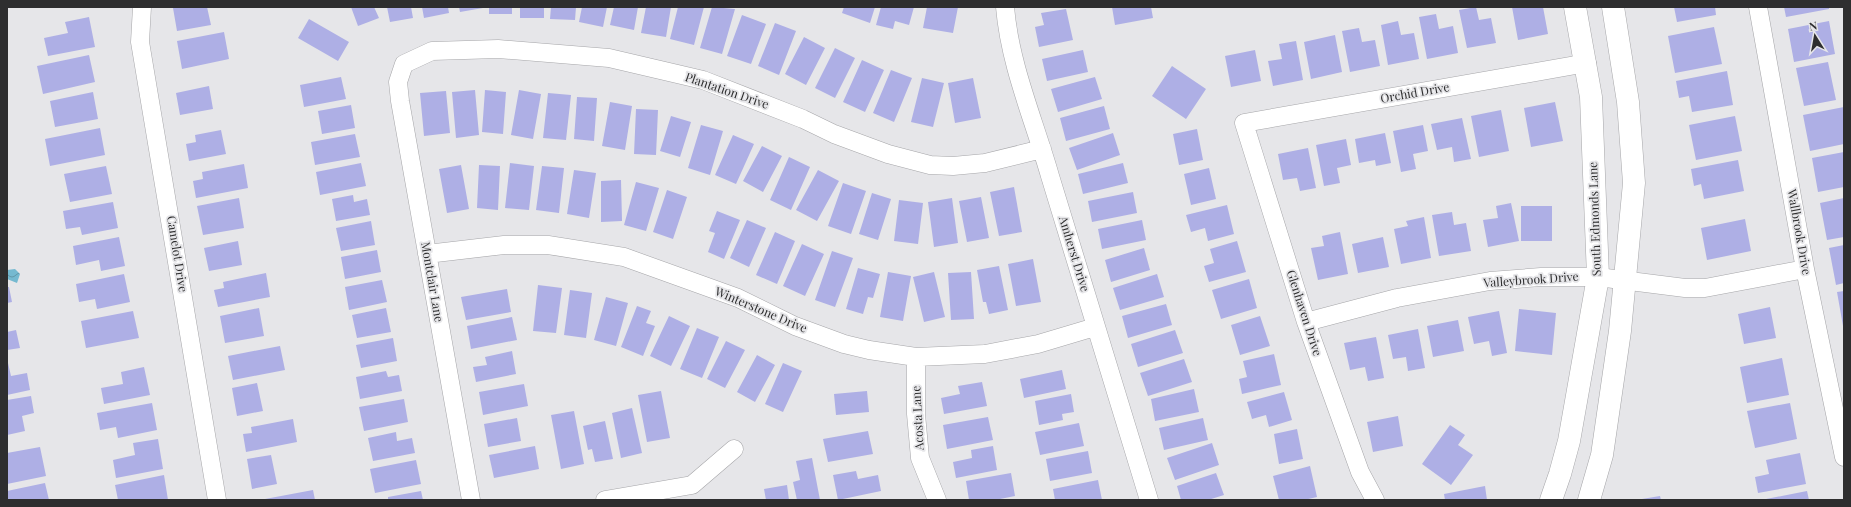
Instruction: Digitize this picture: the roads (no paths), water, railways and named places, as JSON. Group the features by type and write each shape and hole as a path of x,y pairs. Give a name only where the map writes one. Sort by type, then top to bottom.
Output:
{"main road":[{"name":"South Edmonds Lane","path":"1551,500 1569,440 1598,276 1591,97 1587,63 1575,7"},
{"path":"1589,500 1602,455 1620,331 1634,183 1628,102 1613,7"}],"street":[{"name":"Camelot Drive","path":"142,7 140,42 217,500"},
{"name":"Amherst Drive","path":"1005,7 1011,50 1022,88 1042,148 1095,327 1149,500"},
{"name":"Wallbrook Drive","path":"1758,7 1805,269 1844,457"},
{"name":"Plantation Drive","path":"404,64 432,50 498,49 608,58 703,80 803,118 834,134 888,154 930,165 953,166 985,163 1042,148"},
{"name":"Orchid Drive","path":"1244,122 1587,63"},
{"name":"Montclair Lane","path":"404,64 398,82 400,101 471,500"},
{"name":"Glenhaven Drive","path":"1244,122 1306,322 1360,472 1375,500"},
{"name":"Winterstone Drive","path":"427,254 504,245 548,245 624,257 738,298 795,326 844,344 869,350 916,357 985,354 1038,344 1095,327"},
{"name":"Valleybrook Drive","path":"1306,322 1397,298 1490,281 1598,276 1685,288 1705,288 1805,269"},
{"name":"Acosta Lane","path":"916,357 916,414 920,458 937,500"},
{"path":"605,500 692,485 734,449"}],"water":[{"path":"15,269 20,274 17,283 7,279 7,270"}]}
